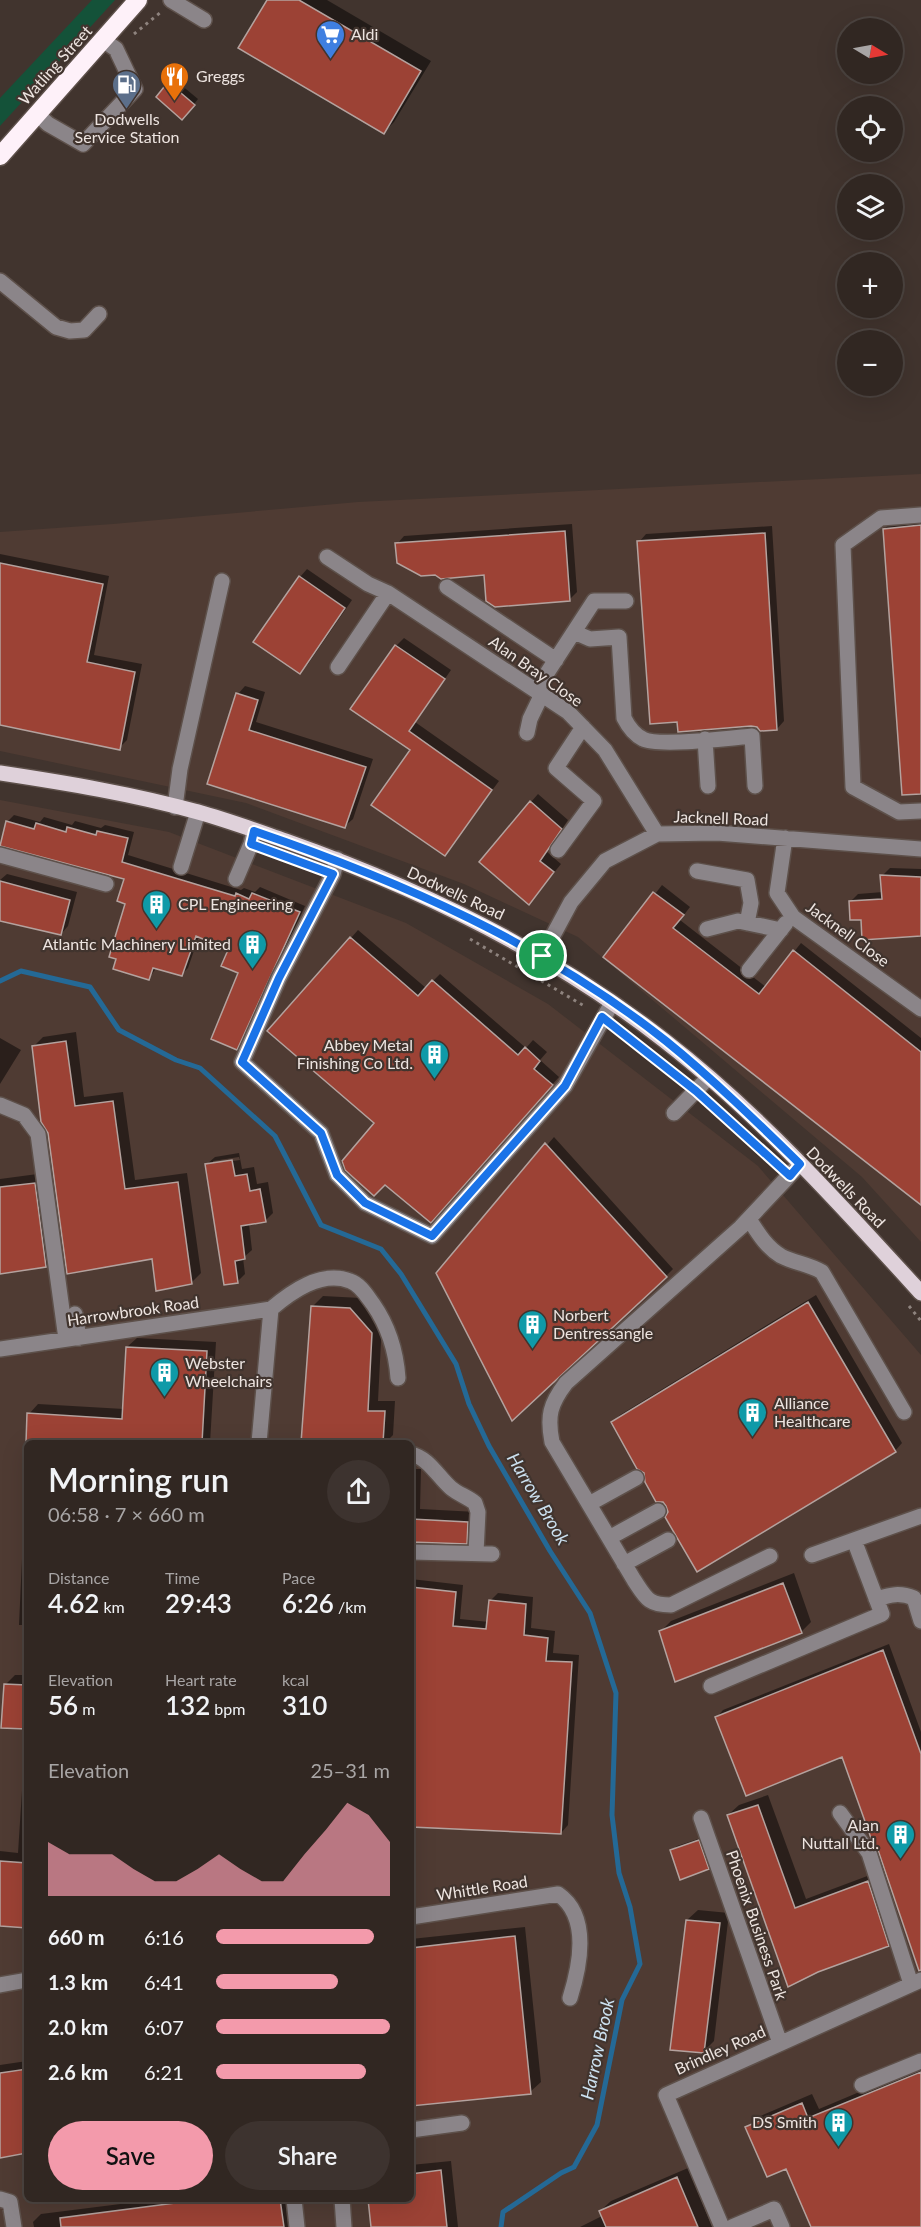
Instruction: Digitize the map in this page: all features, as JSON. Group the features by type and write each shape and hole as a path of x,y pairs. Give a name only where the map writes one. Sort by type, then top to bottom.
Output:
{"highway":[{"name":"Watling Street","path":"0,156 138,0"}],"main road":[{"name":"Dodwells Road","path":"0,773 80,785 198,812 337,859 443,904 542,956 665,1041 742,1107 829,1192 921,1293"}],"street":[{"path":"171,0 204,20"},
{"path":"37,114 48,124 83,144 135,89 116,49 103,40"},
{"path":"0,281 56,327 70,331 84,330 99,314"},
{"path":"921,515 881,518 843,545 853,787 899,812 921,811"},
{"name":"Alan Bray Close","path":"327,557 368,584 388,593 568,712 605,750 657,834"},
{"path":"175,807 180,769 222,581"},
{"path":"447,587 556,660"},
{"path":"338,667 388,593"},
{"path":"527,733 539,692 556,660 594,601 626,601"},
{"path":"574,632 590,639 619,637 624,718 628,727 644,740 665,742 752,736 755,786"},
{"path":"558,850 594,801 556,768 583,727"},
{"path":"705,739 708,786"},
{"path":"181,867 198,812"},
{"path":"236,879 254,831"},
{"name":"Jacknell Road","path":"542,956 570,902 605,861 657,834 717,833 920,848"},
{"name":"Jacknell Close","path":"784,838 777,893 792,916 921,1009"},
{"path":"0,855 106,884"},
{"path":"337,859 333,874 279,978 242,1062 321,1133 337,1175 365,1203 432,1236 565,1086 602,1017 612,1003"},
{"path":"697,871 747,880 751,903 747,923"},
{"path":"748,970 792,916"},
{"path":"707,928 738,921 781,930"},
{"path":"674,1113 708,1078"},
{"path":"0,1105 24,1116 38,1134 73,1339"},
{"path":"770,1556 671,1605 658,1605 648,1601 552,1442 549,1423 552,1407 566,1383 749,1219 800,1164"},
{"path":"749,1219 764,1243 781,1256 822,1272 904,1412"},
{"path":"259,1440 271,1309 295,1289 317,1281 341,1279 352,1281 364,1292 390,1334 396,1355 398,1378"},
{"name":"Harrowbrook Road","path":"0,1349 271,1309"},
{"path":"73,1339 75,1314"},
{"path":"414,1456 431,1466 451,1488 475,1503 478,1512 476,1553"},
{"path":"589,1504 636,1478"},
{"path":"609,1538 658,1511"},
{"path":"812,1555 921,1516"},
{"path":"624,1564 668,1540"},
{"path":"711,1686 882,1614 854,1540"},
{"path":"414,1552 492,1554"},
{"path":"876,1599 896,1594 914,1598 921,1621"},
{"path":"840,1813 869,1853 916,1982"},
{"name":"Phoenix Business Park","path":"701,1818 780,2043"},
{"name":"Whittle Road","path":"414,1917 558,1894 568,1900 578,1924 579,1960 570,1998"},
{"path":"0,1984 24,1980"},
{"name":"Brindley Road","path":"722,2227 666,2095 916,1982"},
{"path":"862,2085 921,2061"},
{"path":"414,2130 462,2123"},
{"path":"0,2199 10,2202 14,2227"},
{"path":"294,2202 297,2227"},
{"path":"342,2202 344,2227"},
{"path":"732,2227 774,2209 782,2227"}],"path":[{"path":"464,936 602,1017"},
{"path":"635,1041 696,1091 765,1153"},
{"path":"908,1304 921,1321"}],"shaded area":[{"path":"921,474 921,1242 862,1177 578,937 464,884 246,803 0,751 0,532 358,502"},
{"path":"0,800 169,832 406,923 548,1004 758,1166 921,1355 921,2227 0,2227"}],"green space":[{"path":"92,0 115,0 0,126 0,98"}],"building":[{"name":"Aldi","path":"267,0 299,0 421,71 384,134 238,48"},
{"name":"Greggs","path":"168,82 195,105 182,120 156,97"},
{"path":"921,525 921,794 902,795 883,529"},
{"path":"565,531 570,601 495,607 486,601 484,575 441,579 435,575 421,576 397,563 395,543"},
{"path":"765,533 777,730 760,731 757,727 751,726 678,732 677,722 650,724 637,541"},
{"path":"0,563 103,584 87,662 135,672 120,750 0,725"},
{"path":"299,576 345,608 300,674 253,642"},
{"path":"395,645 445,679 409,731 492,790 445,856 371,805 410,750 350,709"},
{"path":"236,693 258,700 249,730 366,767 345,828 207,784"},
{"path":"530,801 562,829 540,861 554,872 529,905 479,862"},
{"path":"6,821 34,829 36,823 66,832 67,827 96,835 97,831 128,838 122,862 235,896 236,893 249,899 252,893 300,912 237,1050 211,1039 238,973 221,966 228,950 196,936 182,976 153,968 149,980 113,969 116,959 109,957 125,904 117,901 124,879 0,846"},
{"path":"880,875 921,877 921,936 862,940 861,920 850,920 849,901 882,899"},
{"path":"0,881 70,900 61,935 0,921"},
{"path":"653,892 684,915 673,928 759,994 793,950 921,1052 921,1205 603,957"},
{"name":"Abbey Metal Finishing Co Ltd.","path":"350,937 418,996 432,980 518,1055 525,1047 540,1061 534,1069 553,1085 431,1223 385,1185 374,1196 345,1170 342,1161 374,1123 267,1031"},
{"path":"66,1041 75,1106 113,1101 125,1189 178,1182 192,1284 156,1291 152,1259 67,1274 48,1133 41,1122 32,1046"},
{"name":"Norbert Dentressangle","path":"545,1143 667,1277 512,1421 436,1273"},
{"path":"232,1160 235,1176 247,1174 250,1191 260,1189 266,1222 241,1226 245,1259 235,1261 238,1283 224,1285 205,1164"},
{"path":"35,1183 46,1267 0,1274 0,1187"},
{"name":"Alliance Healthcare","path":"808,1302 896,1452 697,1572 665,1517 668,1512 666,1506 663,1502 656,1502 645,1482 644,1473 637,1469 611,1422"},
{"path":"311,1306 350,1308 372,1333 368,1411 385,1411 383,1440 301,1440"},
{"name":"Webster Wheelchairs","path":"126,1347 207,1351 202,1440 26,1440 27,1413 122,1419"},
{"path":"414,1519 468,1522 467,1544 414,1542"},
{"path":"783,1583 802,1633 675,1682 659,1631"},
{"path":"414,1587 456,1592 453,1626 486,1629 489,1600 526,1604 524,1635 548,1638 546,1661 572,1662 561,1834 414,1827"},
{"path":"883,1650 921,1754 921,1970 919,1971 878,1850 872,1841 842,1757 746,1796 715,1717"},
{"path":"4,1684 24,1685 24,1729 1,1728"},
{"path":"758,1805 795,1908 868,1881 889,1946 818,1972 788,1987 727,1815"},
{"path":"699,1840 709,1869 680,1880 670,1850"},
{"path":"0,1861 24,1863 24,1928 0,1926"},
{"path":"686,1920 720,1923 704,2053 670,2050"},
{"path":"515,1936 531,2094 414,2106 414,1948"},
{"path":"24,2069 24,2154 0,2158 0,2073"},
{"name":"DS Smith","path":"921,2072 921,2227 811,2227 786,2169 767,2177 745,2127 802,2103 808,2118"},
{"path":"441,2170 447,2227 371,2227 368,2202 414,2202 414,2174"},
{"path":"677,2177 698,2227 606,2227 599,2211"},
{"path":"183,2202 280,2202 284,2227 61,2227 60,2218"}],"waterway":[{"name":"Harrow Brook","path":"0,981 21,971 90,987 119,1030 176,1060 200,1068 275,1136 321,1225 381,1249 401,1274 456,1364 469,1404 489,1446 550,1551 590,1613 616,1693 612,1815 619,1873 630,1907 640,1964 622,2000 597,2125 574,2167 561,2173 503,2212 501,2227"}],"place":[{"name":"Aldi","path":"330,60"},
{"name":"Greggs","path":"175,102"},
{"name":"Dodwells Service Station","path":"127,110"},
{"name":"CPL Engineering","path":"157,930"},
{"name":"Atlantic Machinery Limited","path":"252,970"},
{"name":"Abbey Metal Finishing Co Ltd.","path":"434,1080"},
{"name":"Norbert Dentressangle","path":"532,1350"},
{"name":"Webster Wheelchairs","path":"164,1398"},
{"name":"Alliance Healthcare","path":"753,1438"},
{"name":"Alan Nuttall Ltd.","path":"900,1860"},
{"name":"DS Smith","path":"838,2148"}],"route":[{"path":"254,831 337,859 443,904 542,956 665,1041 742,1107 800,1164 790,1176 696,1091 602,1017 565,1086 432,1236 365,1203 337,1175 321,1133 242,1062 279,978 333,874 251,844 254,831"}]}
